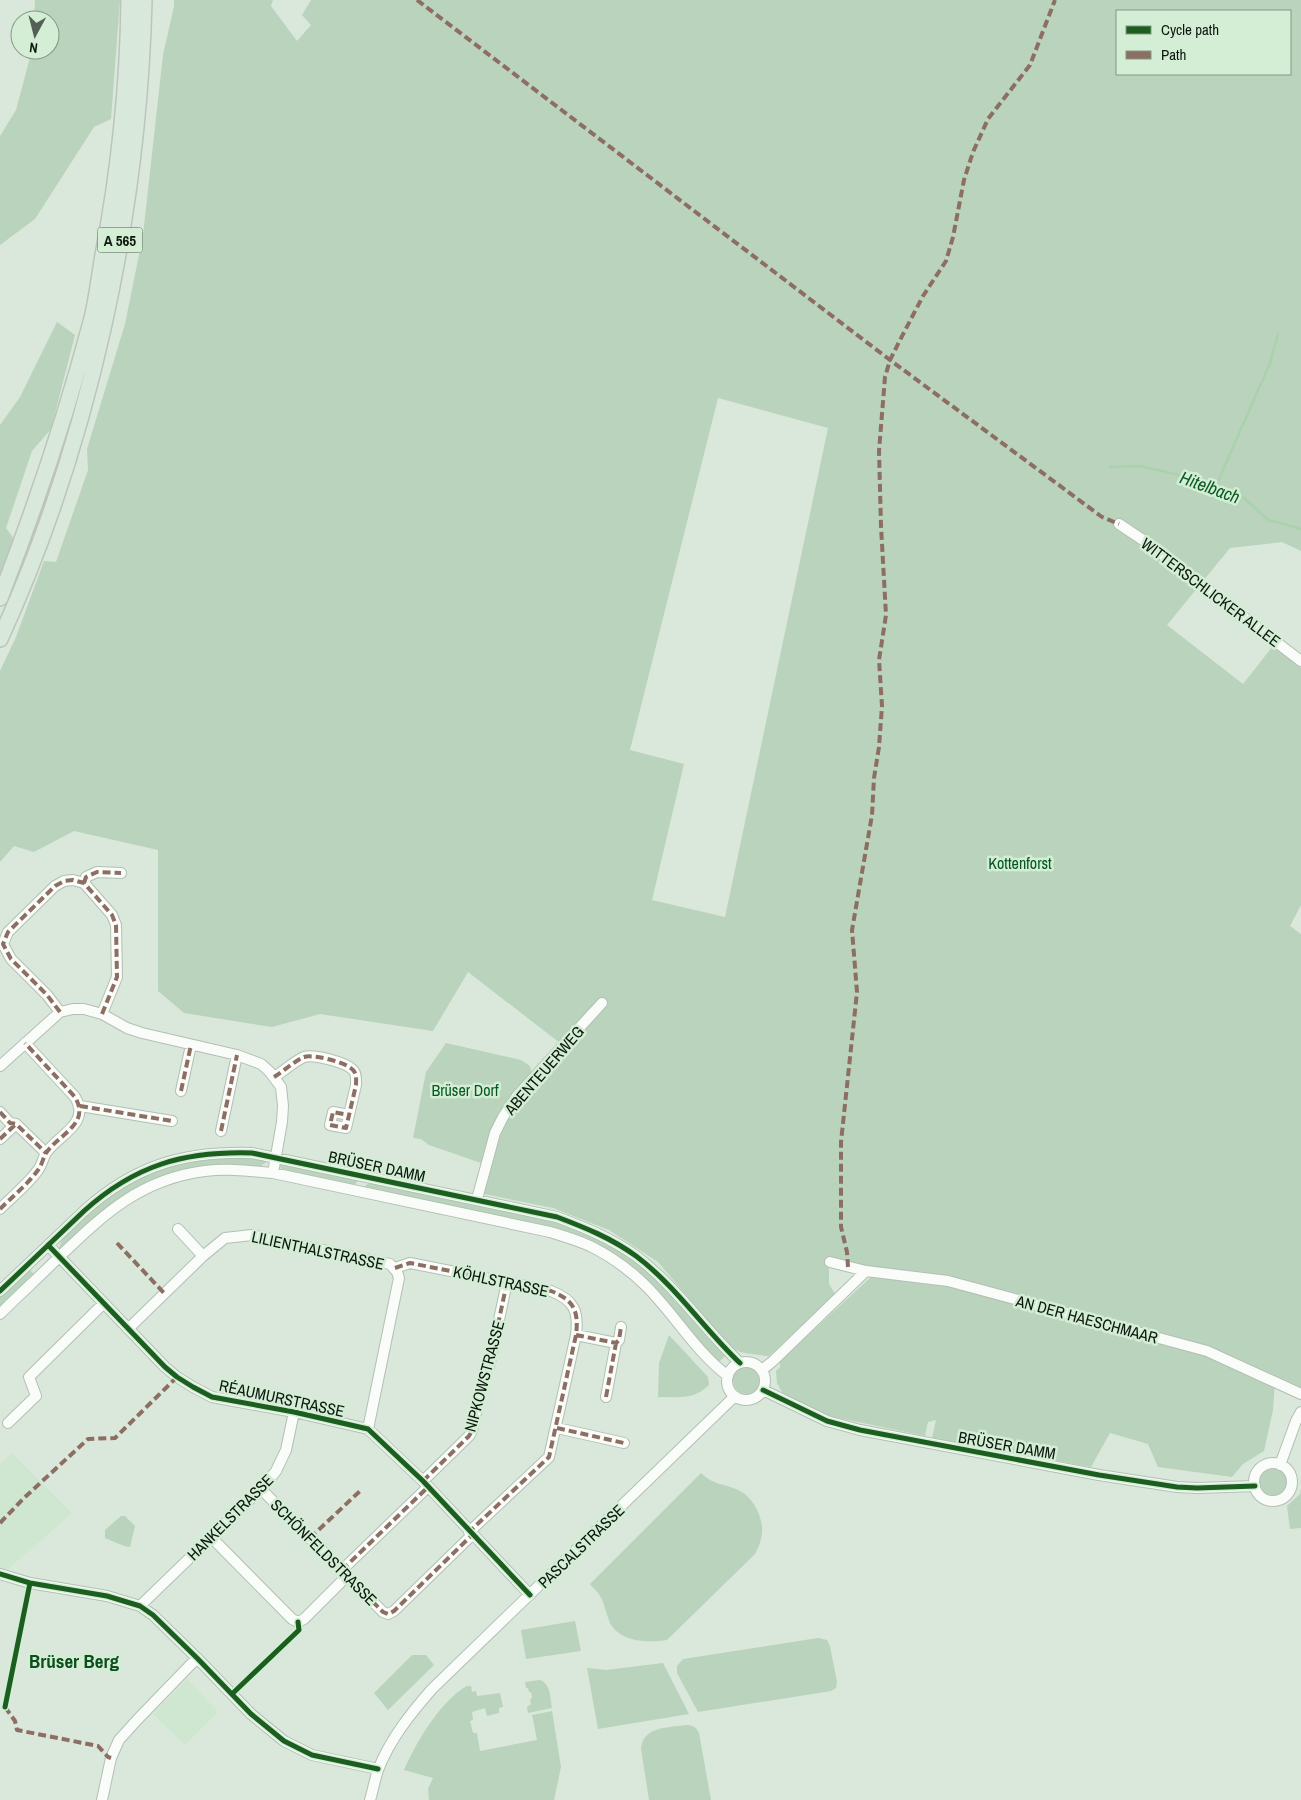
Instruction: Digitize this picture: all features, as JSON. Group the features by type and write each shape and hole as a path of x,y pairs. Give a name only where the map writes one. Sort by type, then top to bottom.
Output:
{"highway":[{"name":"A 565","path":"0,598 29,525 91,320 111,216 124,120 129,0"},
{"name":"A 565","path":"0,639 43,532 63,475 105,321 124,218 136,122 144,0"}],"street":[{"name":"WITTERSCHLICKER ALLEE","path":"1119,524 1150,545 1301,661"},
{"path":"84,883 86,877 97,872 121,873"},
{"path":"60,1012 47,995 11,959 1,945 8,932 55,886 64,881 73,880 84,883 112,915 116,925 117,977 102,1014"},
{"name":"ABENTEUERWEG","path":"476,1199 495,1133 503,1117 517,1096 602,1002"},
{"path":"0,1066 60,1012 73,1009 84,1009 102,1014 127,1028 237,1055 261,1064 281,1087 282,1122 273,1173"},
{"path":"0,1209 38,1172 46,1153 77,1122 80,1106 75,1097 25,1042"},
{"path":"181,1091 191,1045"},
{"path":"221,1131 237,1055"},
{"path":"274,1077 305,1056 331,1060 348,1066 352,1069 356,1079 349,1114"},
{"path":"80,1106 172,1122"},
{"path":"0,1112 10,1122 16,1124 46,1153"},
{"path":"0,1139 16,1124"},
{"name":"BRÜSER DAMM","path":"0,1291 98,1198 123,1182 158,1165 178,1159 206,1153 252,1153 558,1217 597,1232 636,1256 664,1282 740,1363 752,1363 762,1370"},
{"name":"BRÜSER DAMM","path":"0,1314 109,1210 140,1191 161,1182 206,1170 231,1169 273,1173 550,1232 589,1246 625,1268 646,1286 681,1326 696,1347 728,1376 729,1387 735,1396"},
{"path":"178,1229 203,1256"},
{"name":"LILIENTHALSTRASSE","path":"128,1330 203,1256 225,1238 252,1235 385,1262 394,1268 399,1278 368,1429"},
{"name":"RÉAUMURSTRASSE","path":"48,1245 165,1367 192,1387 229,1401 294,1412 368,1429"},
{"name":"AN DER HAESCHMAAR","path":"830,1262 866,1271 948,1281 1207,1351 1301,1394"},
{"name":"KÖHLSTRASSE","path":"394,1268 410,1263 551,1291 564,1295 578,1316 576,1335 557,1428 549,1457 470,1534"},
{"path":"735,1396 747,1400 763,1390 765,1380 762,1370 866,1271"},
{"name":"NIPKOWSTRASSE","path":"425,1484 472,1432 485,1371 489,1367 507,1282"},
{"path":"8,1423 36,1396 29,1377 104,1302"},
{"path":"606,1396 621,1327"},
{"path":"576,1335 616,1343"},
{"path":"728,1376 732,1368 740,1363"},
{"name":"BRÜSER DAMM","path":"763,1390 827,1421 860,1430 1099,1475 1177,1487 1255,1486"},
{"name":"PASCALSTRASSE","path":"370,1800 378,1769 395,1738 412,1712 432,1689 735,1396"},
{"name":"HANKELSTRASSE","path":"140,1606 261,1489 276,1471 286,1450 294,1412"},
{"path":"1280,1465 1301,1412"},
{"path":"557,1428 624,1443"},
{"path":"368,1429 425,1484 530,1596"},
{"path":"1274,1463 1280,1465 1289,1471 1291,1487 1285,1496 1274,1501 1266,1499 1257,1492 1255,1479 1261,1468 1274,1463"},
{"path":"211,1537 292,1619 298,1622 304,1619 425,1484"},
{"name":"SCHÖNFELDSTRASSE","path":"261,1489 383,1612 388,1614 394,1611 470,1534"},
{"path":"0,1574 30,1583 106,1596 140,1606 197,1658 251,1714 284,1740 312,1755 378,1769"},
{"path":"102,1800 111,1758 120,1740 197,1658"}],"shaded area":[{"path":"12,1453 72,1513 0,1576 0,1464"},
{"path":"187,1679 218,1712 185,1745 153,1714"}],"green space":[{"path":"35,0 120,0 111,119 94,127 35,219 0,245 0,136 16,110 29,60 60,60 60,10 34,10"},
{"name":"Kottenforst","path":"174,0 273,0 271,6 297,41 311,25 302,15 311,0 1301,0 1301,551 1282,542 1230,548 1167,625 1243,684 1273,646 1301,668 1301,905 1290,926 1301,934 1301,1394 1275,1381 1273,1410 1264,1451 1243,1464 1232,1477 1158,1467 1148,1444 1110,1433 1091,1467 932,1438 936,1420 928,1422 925,1436 829,1416 783,1394 777,1383 776,1371 780,1367 780,1361 871,1277 873,1269 829,1265 829,1284 835,1294 769,1356 742,1352 732,1349 658,1262 609,1230 553,1208 474,1192 481,1163 429,1145 421,1139 413,1138 426,1072 446,1043 521,1060 530,1066 532,1074 560,1043 468,972 433,1031 320,1014 272,1027 184,1013 158,991 158,850 74,831 34,852 14,846 0,862 0,671 16,637 44,561 56,562 88,470 87,449 125,324 143,235 163,55","holes":["718,398 828,428 725,917 652,900 684,764 630,750"]},
{"path":"57,322 75,335 51,429 32,451 6,528 17,543 0,590 0,425 20,397"},
{"path":"244,1157 268,1161 261,1166 148,1183 110,1205 61,1250 59,1248 62,1239 78,1222 117,1190 155,1171 195,1160"},
{"path":"279,1163 360,1178 354,1186 284,1171 279,1166"},
{"path":"371,1181 542,1218 581,1230 599,1238 634,1259 647,1270 670,1293 702,1332 725,1356 719,1362 642,1277 555,1229 363,1188"},
{"path":"29,1269 35,1275 0,1308 0,1297"},
{"path":"669,1335 708,1377 709,1385 698,1393 685,1397 658,1397 659,1363"},
{"path":"747,1366 757,1370 761,1380 757,1390 747,1394 737,1390 733,1380 737,1370"},
{"path":"1274,1468 1284,1472 1288,1482 1284,1492 1274,1496 1264,1492 1260,1482 1264,1472"},
{"path":"701,1473 710,1480 735,1488 752,1502 758,1511 762,1527 758,1548 755,1554 667,1640 643,1641 627,1638 620,1634 610,1623 602,1599 590,1584"},
{"path":"1301,1489 1301,1528 1290,1529 1287,1506 1300,1494"},
{"path":"121,1516 125,1516 135,1526 130,1547 105,1538 105,1530"},
{"path":"575,1621 581,1651 526,1659 521,1630"},
{"path":"818,1638 827,1640 830,1646 837,1682 836,1688 831,1691 698,1712 677,1673 677,1666 683,1659"},
{"path":"412,1655 426,1655 434,1665 388,1710 374,1693"},
{"path":"663,1663 689,1714 598,1729 587,1668 606,1670"},
{"path":"540,1680 548,1688 552,1708 528,1713 527,1707 531,1704 530,1699 532,1698 525,1682"},
{"path":"467,1686 471,1686 472,1692 476,1691 477,1696 500,1693 503,1707 499,1708 499,1713 487,1716 485,1708 472,1712 473,1720 470,1721 473,1733 477,1733 480,1751 537,1740 532,1715 552,1711 561,1767 554,1800 429,1800 428,1789 433,1778 404,1770 422,1736 438,1712"},
{"path":"691,1725 699,1733 711,1800 649,1800 641,1749 643,1741 651,1732"}],"waterway":[{"path":"1216,486 1270,363 1278,334"},
{"name":"Hitelbach","path":"1110,467 1140,466 1201,480 1233,491 1243,497 1269,521 1301,529"}],"marked path":[{"path":"417,0 890,360 1102,517 1119,524"},
{"path":"848,1267 847,1252 841,1227 841,1142 857,992 852,930 872,815 882,706 879,660 886,615 879,451 885,377 890,360 923,296 946,261 953,237 964,180 973,152 988,119 1030,65 1055,0"},
{"path":"84,883 86,877 97,872 121,873"},
{"path":"60,1012 47,995 11,959 3,944 8,932 55,886 64,881 73,880 84,883 112,915 116,925 117,977 102,1014"},
{"path":"0,1209 34,1175 41,1166 46,1153 71,1128 79,1114 79,1106 75,1097 25,1043"},
{"path":"181,1091 191,1045"},
{"path":"221,1131 237,1055"},
{"path":"274,1077 296,1061 308,1056 344,1064 354,1072 356,1085 346,1128 330,1125 333,1112 349,1115"},
{"path":"80,1106 172,1121"},
{"path":"0,1112 10,1123 16,1124 46,1153"},
{"path":"0,1139 16,1124"},
{"path":"117,1243 164,1293"},
{"path":"395,1268 410,1263 551,1291 559,1294 570,1303 577,1319 576,1335 549,1457 469,1532"},
{"path":"423,1481 472,1431 485,1371 489,1367 507,1282"},
{"path":"576,1335 616,1343 619,1340 621,1327"},
{"path":"606,1397 616,1343"},
{"path":"0,1523 24,1498 88,1439 115,1438 177,1377"},
{"path":"557,1428 624,1443"},
{"path":"342,1570 428,1487"},
{"path":"310,1538 360,1491"},
{"path":"347,1576 383,1612 388,1614 394,1611 472,1535"},
{"path":"5,1707 15,1721 17,1730 98,1746 111,1758"}],"cycle path":[{"path":"0,1291 84,1211 122,1182 142,1172 182,1158 227,1153 252,1153 557,1217 588,1229 627,1250 650,1268 677,1294 740,1363"},
{"path":"48,1245 165,1367 193,1387 212,1397 294,1412 368,1429 423,1481 530,1595"},
{"path":"763,1390 827,1421 860,1430 1099,1475 1177,1487 1255,1486"},
{"path":"0,1574 30,1583 107,1596 140,1606 153,1615 251,1714 284,1741 312,1755 378,1769"},
{"path":"5,1707 30,1583"},
{"path":"232,1694 299,1630 298,1622"}],"district":[{"name":"Brüser Berg","path":"74,1661"}],"park label":[{"name":"Brüser Dorf","path":"465,1090"}]}
